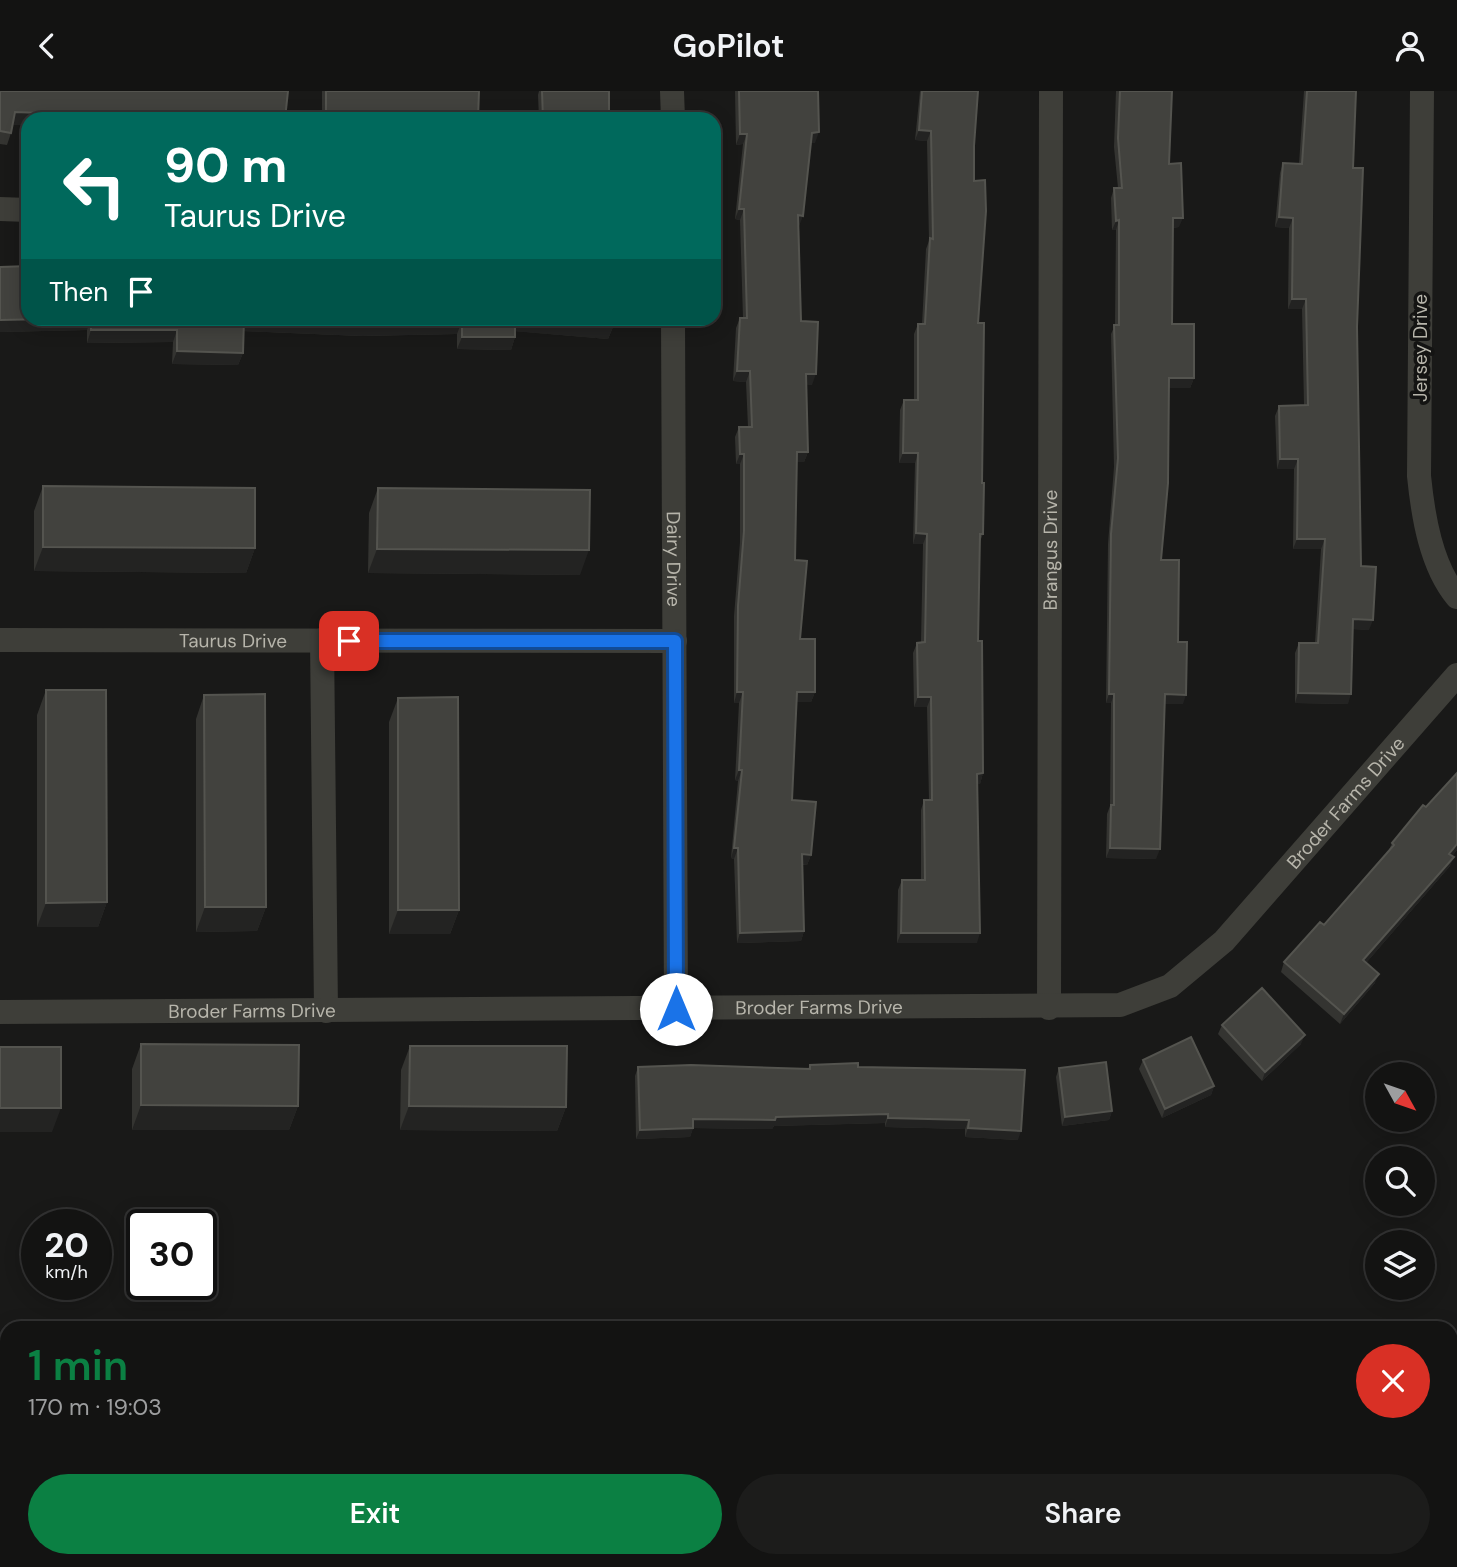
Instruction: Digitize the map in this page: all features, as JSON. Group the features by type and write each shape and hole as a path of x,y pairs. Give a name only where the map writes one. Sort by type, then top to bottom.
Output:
{"street":[{"path":"673,91 673,112"},
{"name":"Brangus Drive","path":"1049,1008 1051,91"},
{"name":"Jersey Drive","path":"1422,91 1419,476 1423,515 1437,558 1457,597"},
{"path":"0,209 21,209"},
{"name":"Dairy Drive","path":"673,326 676,1009"},
{"name":"Taurus Drive","path":"0,641 675,641"},
{"path":"321,641 326,1011"},
{"name":"Broder Farms Drive","path":"0,1012 1049,1008 1120,1005 1170,986 1224,941 1457,675"}],"building":[{"path":"0,91 288,91 286,112 15,112 11,133 0,131"},
{"path":"326,91 479,91 478,112 326,112"},
{"path":"542,91 609,91 609,112 543,112"},
{"path":"739,91 818,91 819,132 812,133 803,216 798,215 801,321 818,322 816,374 806,374 808,452 797,452 795,560 807,561 800,639 815,639 815,692 797,692 792,800 816,802 811,855 802,854 804,931 740,933 738,848 734,848 742,770 739,770 743,692 737,692 738,606 744,531 744,454 740,454 739,427 752,427 750,371 737,371 740,318 747,318 744,209 739,209 747,134 740,134"},
{"path":"922,91 978,91 974,181 985,180 986,211 978,323 984,323 984,483 978,641 982,641 983,773 977,774 980,933 901,933 902,880 925,880 924,800 932,800 931,697 918,697 917,643 925,642 927,534 916,533 918,453 903,453 904,400 918,400 918,324 925,324 930,238 933,239 931,131 919,130"},
{"path":"1120,91 1172,91 1169,164 1181,163 1183,218 1173,218 1172,324 1194,324 1194,378 1169,378 1168,483 1161,560 1179,560 1178,642 1187,642 1186,695 1165,694 1160,849 1110,848 1111,805 1114,805 1114,694 1109,694 1111,534 1118,458 1114,325 1119,325 1119,220 1116,221 1114,188 1122,188 1118,138"},
{"path":"1307,91 1356,91 1353,168 1363,168 1357,327 1361,566 1376,567 1373,620 1353,619 1351,694 1298,693 1299,643 1318,643 1325,539 1297,539 1298,459 1280,459 1279,406 1308,405 1306,299 1292,299 1293,218 1279,217 1283,163 1302,164"},
{"path":"21,266 21,320 0,320 0,267"},
{"path":"91,326 244,326 243,353 177,351 177,330 91,330"},
{"path":"462,326 515,326 515,337 462,337"},
{"path":"43,486 255,488 255,548 43,547"},
{"path":"378,488 590,490 589,550 377,549"},
{"path":"46,690 106,690 107,902 46,903"},
{"path":"265,694 266,907 205,907 204,695"},
{"path":"458,697 459,910 398,910 398,698"},
{"path":"1457,773 1457,844 1449,854 1454,857 1363,960 1379,974 1344,1014 1284,962 1320,922 1324,925 1394,845 1392,843 1423,805 1426,807"},
{"path":"1262,988 1305,1035 1265,1072 1222,1025"},
{"path":"1191,1037 1214,1086 1165,1109 1143,1060"},
{"path":"141,1044 299,1045 298,1106 141,1105"},
{"path":"410,1046 567,1046 566,1107 409,1106"},
{"path":"0,1047 61,1047 61,1108 0,1108"},
{"path":"1106,1062 1112,1111 1065,1117 1059,1068"},
{"path":"858,1063 858,1067 1025,1070 1021,1131 968,1128 969,1120 888,1118 888,1114 776,1117 775,1120 693,1119 693,1128 640,1130 638,1067 691,1065 810,1069 810,1065"}],"route":[{"path":"349,641 675,641 676,1009"}]}
